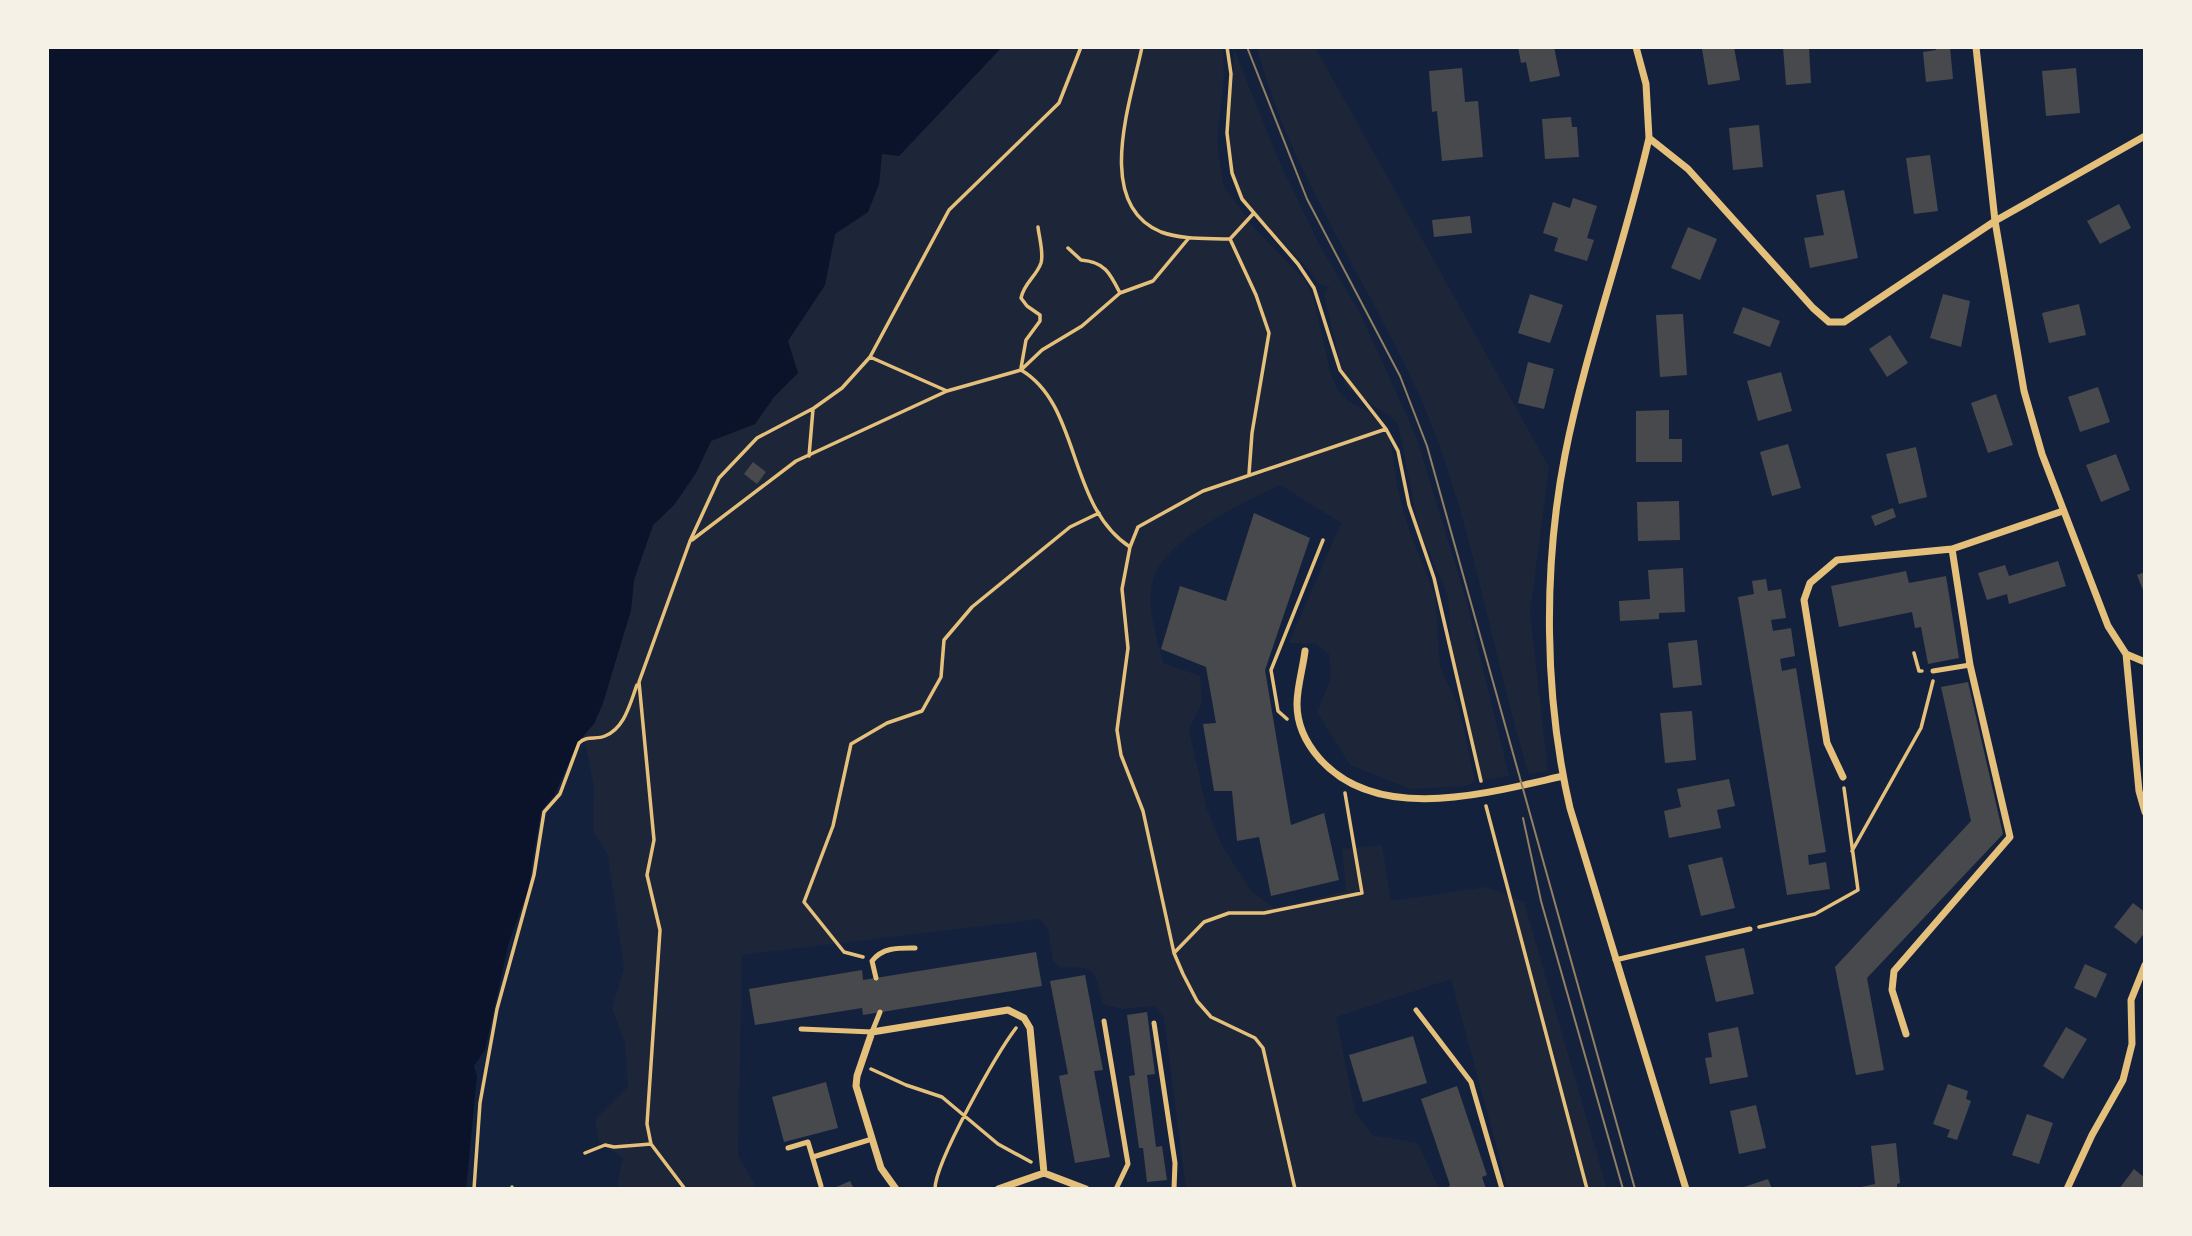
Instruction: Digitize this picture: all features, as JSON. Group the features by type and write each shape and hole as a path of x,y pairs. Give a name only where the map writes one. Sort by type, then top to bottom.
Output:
{"street":[{"path":"1636,47 1646,84 1649,138 1565,457 1556,529 1551,629 1563,776 1588,875 1686,1189"},
{"path":"1976,47 1995,221 2024,391 2033,427 2063,511 2108,626 2126,654 2139,791 2145,812"},
{"path":"1649,138 1688,169 1829,322 1844,322 1995,221 2145,136"},
{"path":"1843,778 1827,743 1804,600 1810,583 1837,560 1952,549 2063,511"},
{"path":"1906,1034 1892,990 1894,971 2010,837 1970,665 1952,549"},
{"path":"1306,651 1297,705 1301,727 1309,747 1340,777 1371,793 1421,798 1483,793 1563,776"},
{"path":"2126,654 2145,662"},
{"path":"2067,1189 2092,1135 2123,1080 2132,1044 2131,1000 2145,965"},
{"path":"896,1189 881,1168 856,1086 861,1061 872,1032 923,1021 1008,1010 1024,1018 1034,1047 1044,1171"},
{"path":"998,1189 1044,1171 1086,1189"}],"lane":[{"path":"1933,671 1970,665"},
{"path":"1615,960 1750,929"},
{"path":"876,978 872,961 878,953 895,947 915,948"},
{"path":"1416,1010 1471,1082 1502,1189"},
{"path":"801,1029 872,1032 880,1012"},
{"path":"1104,1021 1129,1164 1116,1189"},
{"path":"1154,1023 1175,1163 1174,1189"},
{"path":"813,1157 872,1139"},
{"path":"788,1148 808,1142 821,1186"}],"path":[{"path":"474,1189 480,1103 497,1009 534,875 544,812 560,794 583,738 605,737 621,725 690,541 719,478 757,438 814,408 842,388 870,357 948,210 1059,103 1081,47"},
{"path":"1142,47 1121,145 1122,186 1136,216 1160,231 1188,239 1230,239 1253,214"},
{"path":"1227,47 1231,74 1227,133 1232,173 1242,199 1298,264 1314,288 1339,370 1386,429 1398,451 1409,505 1434,578 1483,793 1587,1189"},
{"path":"1021,370 1026,340 1040,321 1040,314 1021,299 1024,286 1034,276 1042,260 1038,227"},
{"path":"690,541 796,461 947,391 1021,370 1042,350 1082,326 1120,293 1153,281 1188,239"},
{"path":"1230,239 1256,295 1269,333 1252,433 1249,474"},
{"path":"1068,248 1081,260 1095,261 1108,269 1120,293"},
{"path":"870,357 947,391"},
{"path":"1021,370 1033,377 1056,410 1086,494 1117,539 1129,547"},
{"path":"809,456 814,408"},
{"path":"1296,1189 1263,1048 1255,1038 1211,1017 1197,1002 1174,953 1143,811 1121,755 1117,730 1128,648 1122,589 1129,547 1138,527 1203,491 1386,429"},
{"path":"867,968 864,957 844,952 804,902 833,827 851,744 887,723 922,711 941,677 944,640 972,607 1070,527 1099,513"},
{"path":"1301,727 1280,715 1271,670 1322,540"},
{"path":"1852,851 1921,728 1934,689 1933,671"},
{"path":"639,682 654,840 647,875 660,930 647,1124 651,1144 685,1189"},
{"path":"1174,953 1204,922 1230,913 1264,913 1362,893 1340,777"},
{"path":"1750,929 1815,914 1858,890 1843,778"},
{"path":"935,1189 941,1160 1003,1046 1024,1018"},
{"path":"861,1061 888,1078 942,1097 998,1144 1044,1171"},
{"path":"585,1153 605,1145 614,1147 651,1144"}],"shaded area":[{"path":"47,47 1002,47 899,156 882,154 879,184 868,212 835,234 825,285 788,341 798,373 774,397 755,424 711,441 696,473 674,505 653,525 634,580 631,610 603,703 594,724 578,742 554,796 541,811 528,890 509,942 485,1050 474,1066 477,1076 466,1189 47,1189"},
{"path":"1002,47 1223,47 1224,77 1217,140 1223,185 1255,229 1304,279 1314,299 1330,372 1337,389 1348,401 1378,417 1390,438 1397,486 1408,527 1435,596 1440,666 1459,708 1475,781 1467,786 1411,789 1350,765 1317,712 1331,678 1329,654 1316,644 1289,643 1341,523 1280,485 1226,512 1186,538 1158,568 1152,584 1152,614 1163,663 1200,676 1202,703 1189,729 1206,807 1223,847 1251,891 1274,908 1346,891 1342,849 1382,845 1391,901 1487,887 1524,902 1607,1189 1508,1189 1451,979 1336,1017 1355,1112 1372,1135 1418,1143 1439,1189 1186,1189 1164,1018 1154,1006 1121,1009 1103,1004 1096,977 1092,973 1082,968 1061,968 1053,961 1048,929 1040,919 742,955 738,1155 757,1189 616,1189 623,1158 599,1142 595,1120 628,1087 625,1043 612,1008 624,968 608,855 593,832 594,787 583,733 594,724 603,703 631,610 634,580 653,525 674,505 696,473 711,441 755,424 774,397 798,373 787,341 825,285 835,234 868,212 879,184 882,153 899,156"},
{"path":"1233,47 1279,161 1321,248 1360,313 1416,436 1467,603 1509,776 1483,780 1452,656 1448,596 1419,529 1398,424 1345,385 1324,294 1330,287 1319,284 1264,224 1240,193 1232,175 1227,142"},
{"path":"1257,47 1315,47 1549,467 1530,613 1548,771 1529,774 1465,526 1435,433 1396,346 1307,179 1271,92"}],"building":[{"path":"1518,47 1554,47 1560,76 1530,82 1526,62 1521,63"},
{"path":"1734,47 1740,80 1708,85 1702,49"},
{"path":"1783,47 1809,47 1811,83 1786,85"},
{"path":"1936,47 1950,47 1953,79 1926,82 1923,52 1936,50"},
{"path":"1462,68 1465,102 1478,101 1483,157 1442,161 1437,111 1432,112 1429,71"},
{"path":"2076,68 2080,113 2046,116 2042,71"},
{"path":"1571,117 1572,127 1577,127 1579,157 1545,159 1542,119"},
{"path":"1759,125 1763,167 1733,170 1729,128"},
{"path":"1930,155 1938,211 1914,214 1906,158"},
{"path":"1844,190 1858,258 1810,268 1804,238 1824,235 1816,195"},
{"path":"1573,198 1597,206 1587,238 1594,240 1587,261 1554,251 1558,238 1543,233 1553,202 1570,208"},
{"path":"2119,204 2131,228 2100,244 2087,221"},
{"path":"1470,216 1472,233 1434,237 1432,220"},
{"path":"1688,227 1717,239 1700,280 1671,268"},
{"path":"1530,294 1563,305 1550,343 1518,333"},
{"path":"1943,294 1970,301 1961,347 1930,338"},
{"path":"2079,304 2086,335 2049,343 2042,313"},
{"path":"1743,307 1780,321 1770,347 1733,333"},
{"path":"1683,314 1687,375 1660,377 1656,315"},
{"path":"1890,335 1908,363 1887,377 1869,349"},
{"path":"1528,362 1554,369 1544,409 1518,403"},
{"path":"1781,372 1792,411 1758,421 1747,381"},
{"path":"2098,387 2110,422 2080,432 2068,397"},
{"path":"1996,394 2013,445 1988,453 1971,403"},
{"path":"1669,410 1669,439 1682,439 1682,462 1636,462 1636,411"},
{"path":"1788,444 1801,488 1772,496 1760,452"},
{"path":"1916,447 1927,497 1899,504 1886,454"},
{"path":"2116,454 2130,490 2101,502 2086,465"},
{"path":"753,462 766,472 757,484 744,474"},
{"path":"1679,501 1680,540 1638,541 1637,502"},
{"path":"1893,508 1896,517 1875,526 1871,516"},
{"path":"1254,513 1310,538 1265,670 1291,825 1324,813 1339,880 1271,896 1259,837 1237,841 1232,791 1214,791 1203,724 1216,723 1206,667 1161,649 1180,586 1226,601"},
{"path":"2058,561 2066,586 2009,604 2007,594 1987,600 1978,573 2005,565 2009,576"},
{"path":"1683,568 1685,612 1659,613 1659,619 1620,621 1619,601 1650,599 1648,570"},
{"path":"1906,571 1909,583 1946,576 1959,658 1928,664 1921,627 1915,628 1912,612 1839,627 1831,586"},
{"path":"2145,572 2145,595 2137,575"},
{"path":"1766,579 1768,591 1781,589 1786,618 1771,620 1773,631 1791,628 1795,656 1780,659 1782,671 1796,668 1826,852 1808,855 1809,865 1826,862 1830,889 1787,895 1738,597 1754,594 1752,581"},
{"path":"1697,640 1702,685 1673,688 1668,643"},
{"path":"1968,682 2003,834 1867,978 1884,1070 1856,1075 1835,967 1971,821 1941,687"},
{"path":"1692,711 1696,760 1665,763 1660,713"},
{"path":"1729,779 1735,806 1717,810 1721,828 1669,838 1664,811 1681,807 1677,789"},
{"path":"1722,857 1735,908 1701,916 1688,865"},
{"path":"2133,903 2145,912 2145,932 2136,944 2114,927"},
{"path":"1744,948 1754,994 1716,1002 1705,956"},
{"path":"1036,952 1042,986 863,1015 862,1008 755,1025 749,989 862,970 863,980"},
{"path":"2085,964 2107,974 2096,998 2074,988"},
{"path":"1085,975 1103,1070 1094,1071 1110,1157 1075,1163 1059,1076 1068,1074 1050,981"},
{"path":"1147,1012 1155,1074 1147,1075 1156,1147 1162,1146 1167,1180 1147,1182 1143,1148 1139,1148 1129,1076 1135,1075 1127,1015"},
{"path":"1738,1027 1748,1077 1710,1084 1705,1058 1712,1057 1708,1033"},
{"path":"2066,1027 2087,1039 2063,1079 2043,1066"},
{"path":"1413,1036 1427,1083 1363,1102 1349,1055"},
{"path":"826,1082 838,1128 784,1142 772,1097"},
{"path":"1948,1084 1968,1091 1966,1099 1971,1101 1957,1140 1947,1137 1950,1130 1933,1124"},
{"path":"1457,1086 1487,1175 1482,1177 1486,1189 1447,1189 1450,1185 1421,1099"},
{"path":"1756,1105 1766,1148 1739,1154 1730,1111"},
{"path":"2027,1114 2053,1123 2039,1164 2012,1155"},
{"path":"1896,1143 1900,1183 1897,1184 1897,1189 1852,1189 1875,1184 1871,1146"},
{"path":"2134,1169 2145,1178 2145,1189 2119,1189"},
{"path":"1768,1179 1772,1189 1741,1189 1741,1188"},
{"path":"850,1181 854,1189 832,1189"}],"tram line":[{"path":"1247,47 1307,199 1400,376 1427,446 1635,1189"},
{"path":"1523,818 1541,901 1623,1189"}]}
